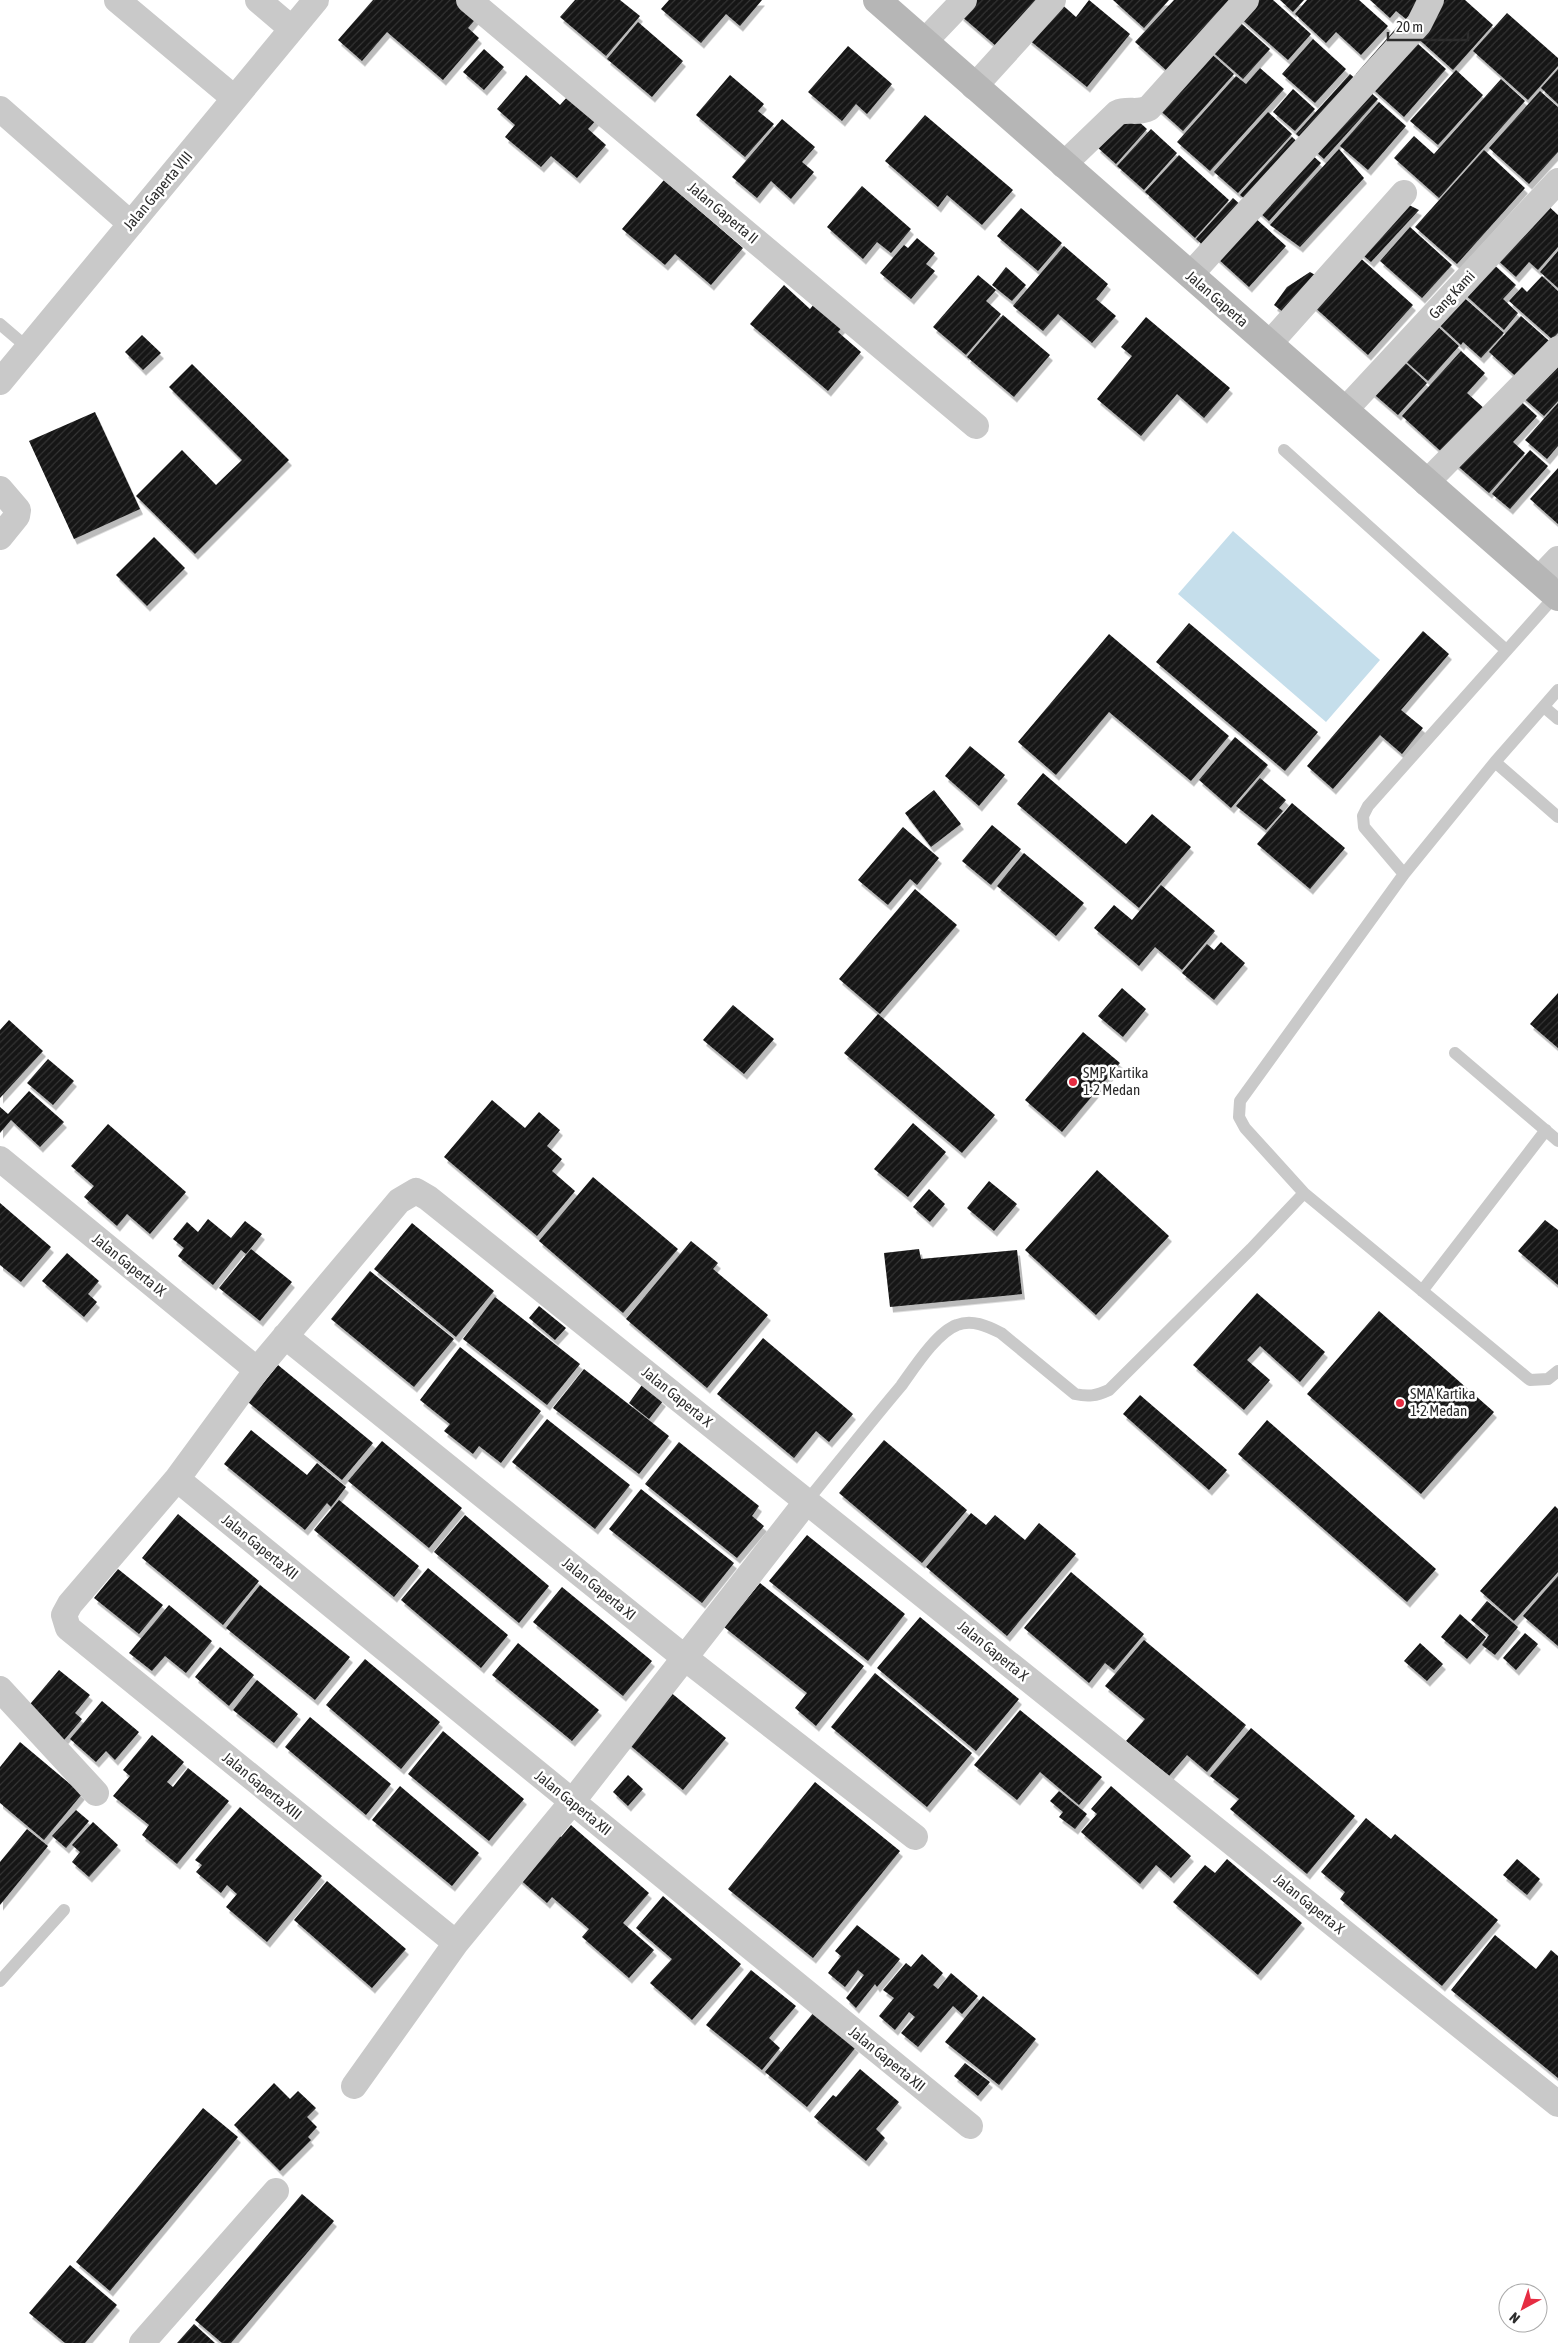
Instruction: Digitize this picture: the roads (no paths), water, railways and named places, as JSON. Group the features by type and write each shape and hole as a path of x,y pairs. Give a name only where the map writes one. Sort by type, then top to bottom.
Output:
{"street":[{"path":"117,0 234,98"},
{"path":"258,0 292,29"},
{"name":"Jalan Gaperta VIII","path":"0,382 316,0"},
{"name":"Jalan Gaperta II","path":"469,0 976,426"},
{"name":"Jalan Gaperta","path":"877,0 1063,166 1551,591"},
{"path":"924,42 964,0"},
{"path":"974,87 1053,0"},
{"path":"1063,166 1117,113 1124,110 1140,112 1149,108 1246,0"},
{"path":"1190,275 1419,24 1431,0"},
{"path":"0,109 130,224"},
{"name":"Gang Kami","path":"1345,410 1558,181"},
{"path":"1269,344 1404,193"},
{"path":"1426,483 1558,349"},
{"path":"0,489 18,510 17,516 5,531"},
{"path":"1551,591 1558,559"},
{"name":"Jalan Gaperta IX","path":"0,1159 257,1370"},
{"name":"Jalan Gaperta X","path":"285,1336 399,1201 416,1192 428,1198 1558,2104"},
{"path":"177,1479 257,1370 285,1336"},
{"name":"Jalan Gaperta XI","path":"285,1336 685,1658 916,1838"},
{"name":"Jalan Gaperta XIII","path":"177,1479 70,1604 64,1616 68,1628 456,1943"},
{"name":"Jalan Gaperta XII","path":"177,1479 970,2126"},
{"path":"354,2086 456,1943 572,1802 807,1501"},
{"path":"0,1689 96,1793"},
{"path":"142,2343 276,2191"}],"lane":[{"path":"0,324 28,348"},
{"path":"1284,450 1506,650"},
{"path":"1404,874 1364,827 1363,816 1368,806 1506,650 1551,591"},
{"path":"1558,690 1495,762 1404,874 1240,1100 1239,1117 1245,1128 1304,1193 1530,1380 1548,1380 1558,1371"},
{"path":"1544,707 1558,719"},
{"path":"1495,762 1558,817"},
{"path":"1455,1054 1558,1141"},
{"path":"1422,1291 1546,1130"},
{"path":"807,1501 940,1337 959,1324 972,1323 987,1326 1000,1333 1075,1394 1088,1397 1100,1394 1109,1390 1251,1249 1304,1193"},
{"path":"0,1981 64,1910"}],"water":[{"path":"1233,531 1380,660 1326,722 1178,594"}],"place":[{"name":"SMP Kartika 1-2 Medan","path":"1073,1082"},
{"name":"SMA Kartika 1-2 Medan","path":"1400,1403"}]}
